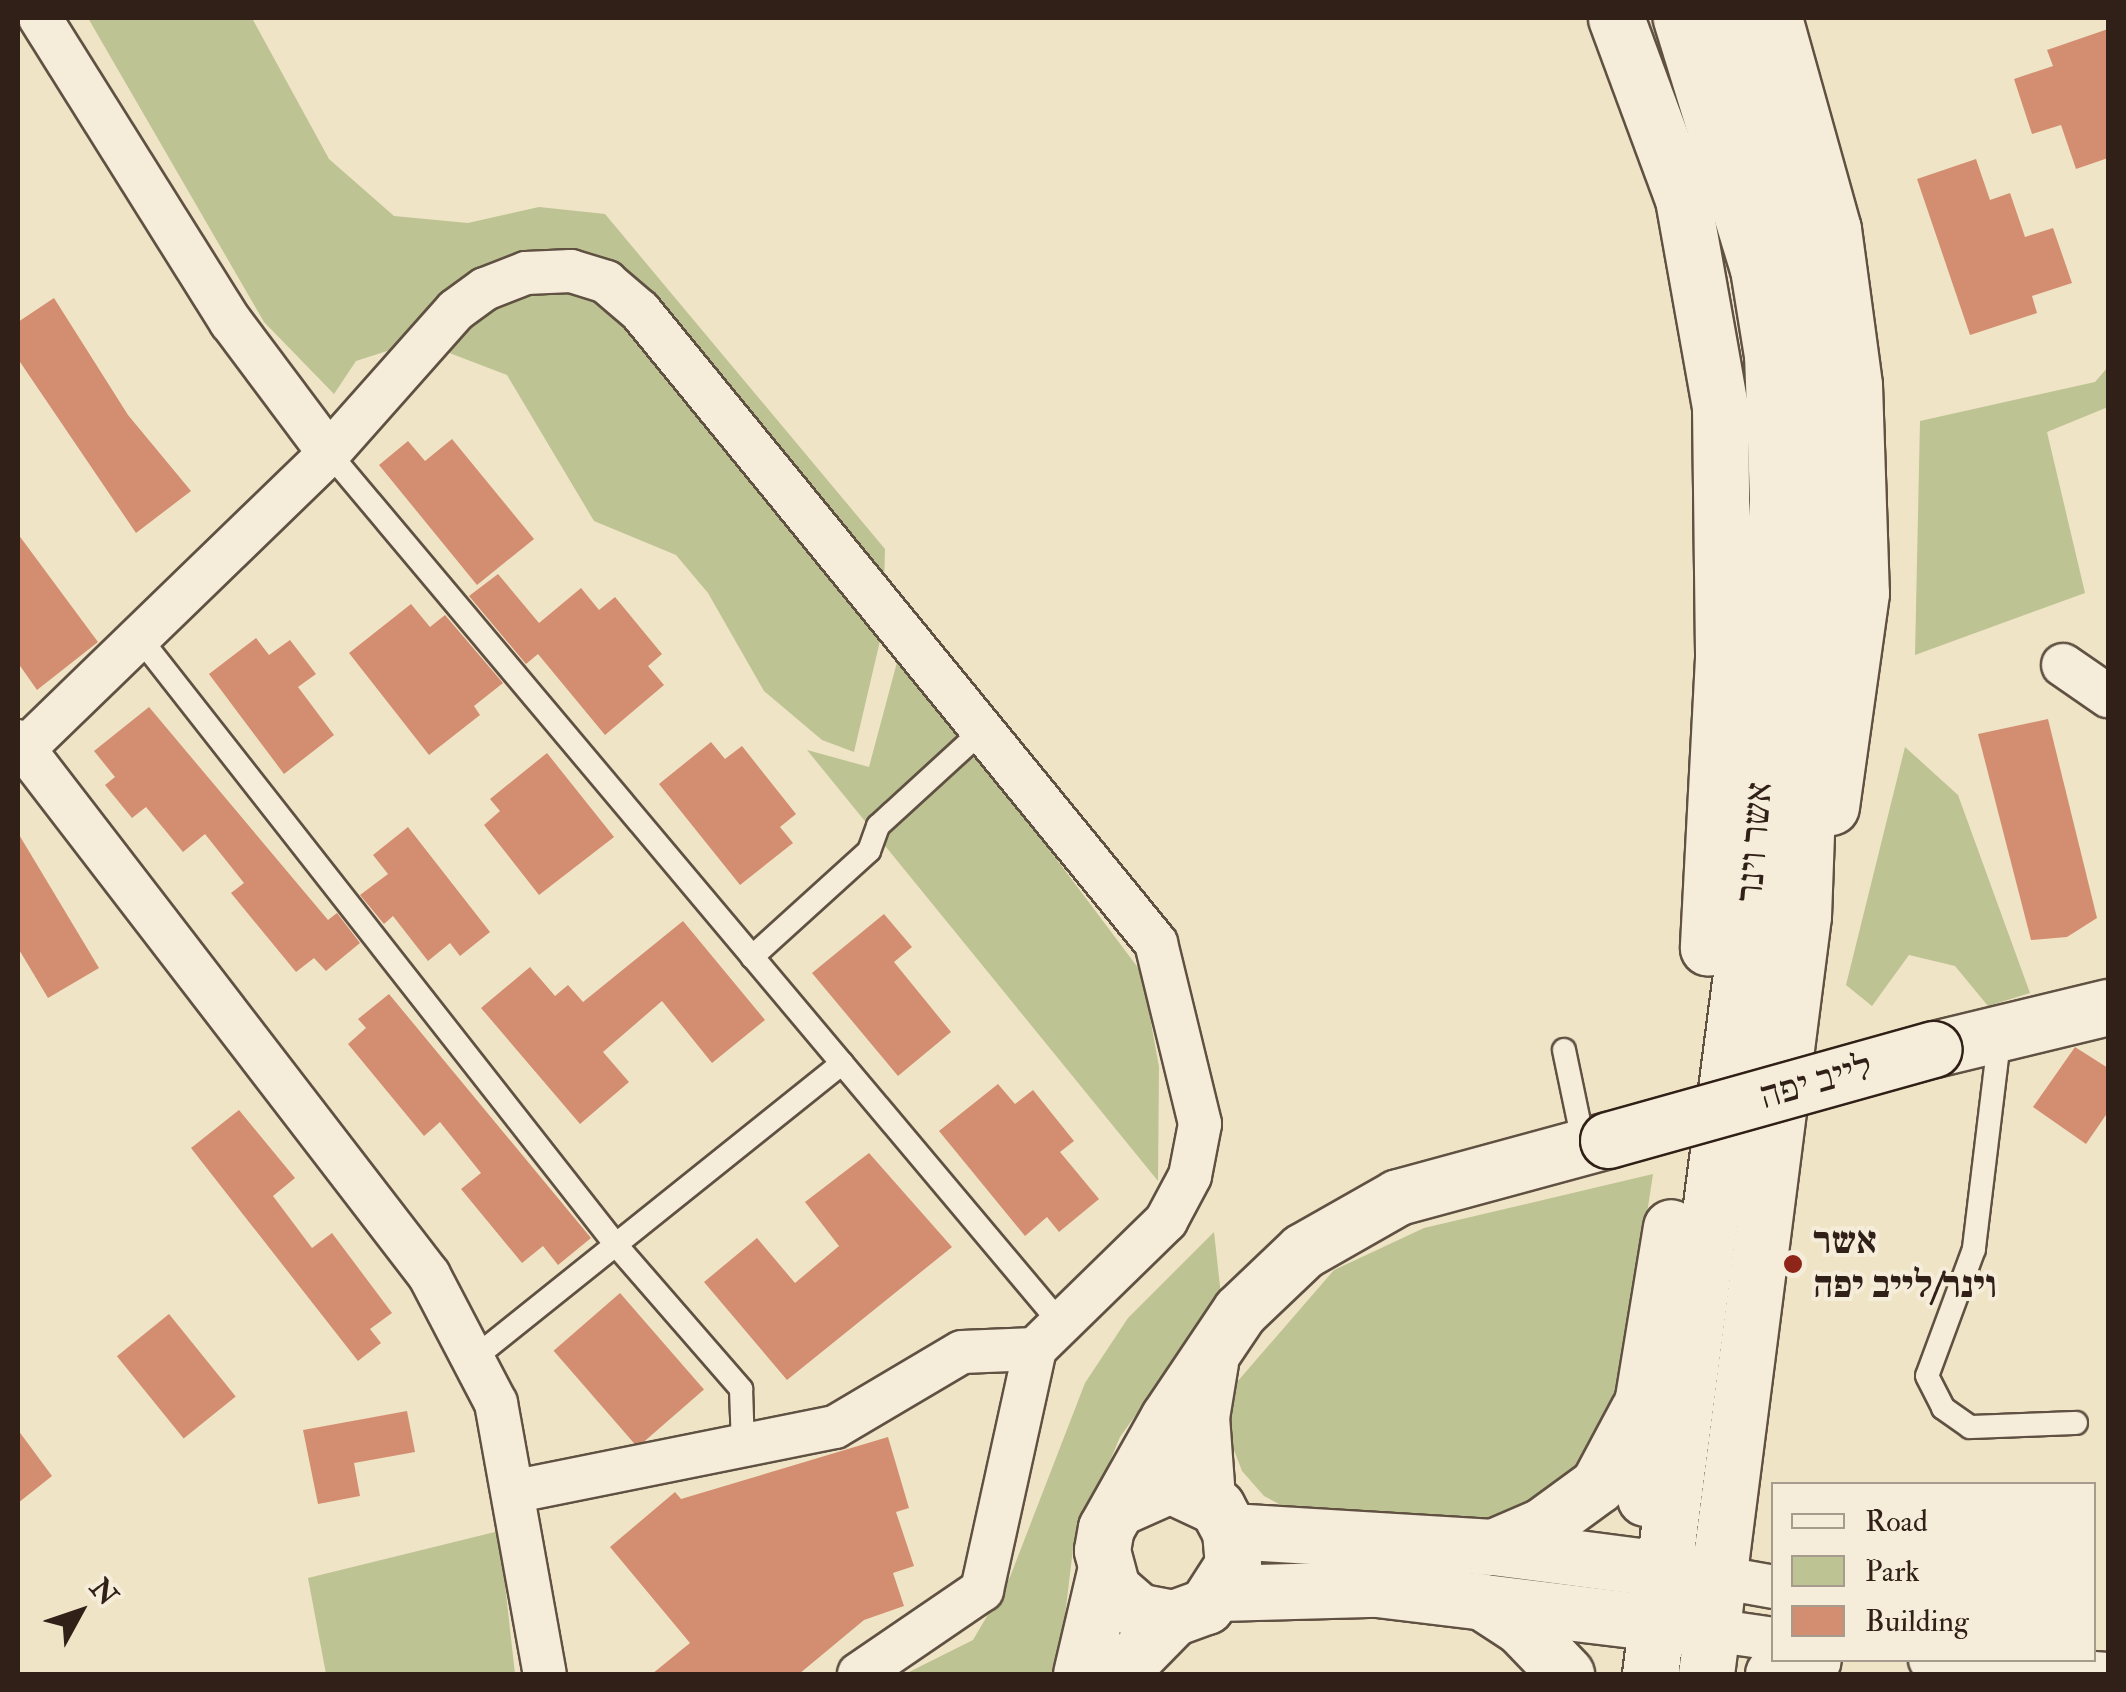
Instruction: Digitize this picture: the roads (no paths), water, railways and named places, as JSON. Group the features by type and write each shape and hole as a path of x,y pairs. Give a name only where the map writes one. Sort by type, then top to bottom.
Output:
{"main road":[{"path":"1616,18 1700,266 1724,509 1712,911 1644,1398 1645,1498 1656,1622"},
{"name":"אשר וינר","path":"1656,1622 1749,914 1777,497 1774,373 1758,269 1737,180 1681,18"},
{"name":"אשר וינר","path":"1709,1652 1803,916 1817,415 1801,276 1777,166 1729,18"},
{"path":"1774,18 1833,228 1860,492 1853,688 1803,916"},
{"name":"לייב יפה","path":"1118,1508 1214,1344 1269,1279 1342,1226 1398,1197 1934,1049 2108,1007"},
{"path":"1118,1674 1196,1606 1233,1564 1219,1514 1201,1417 1214,1344"},
{"path":"1493,1547 1542,1526 1598,1485 1644,1398"},
{"path":"1738,1419 1771,1489"},
{"path":"1081,1674 1105,1572 1106,1528 1118,1508 1132,1496 1170,1485 1219,1514 1493,1547 1656,1622 1709,1652"},
{"path":"1105,1572 1138,1611 1196,1606 1303,1586 1478,1599 1656,1622 1718,1577"},
{"path":"1478,1599 1521,1627 1566,1674"},
{"path":"1772,1674 1807,1662"}],"street":[{"path":"40,18 231,322 329,454"},
{"path":"545,1674 527,1598 517,1491 496,1403 428,1275 20,748 329,454 456,310 485,289 526,274 571,271 606,282 640,311 985,728 1156,943 1200,1124 1190,1176 1166,1221 1049,1337 982,1590 860,1674"},
{"path":"2062,665 2108,696"},
{"path":"517,1491 834,1427 962,1352 1049,1337"},
{"path":"1718,1577 1771,1587"},
{"path":"1709,1652 1771,1640"},
{"path":"1955,1662 2108,1674"}],"lane":[{"path":"329,454 842,1062 1049,1337"},
{"path":"139,637 616,1245 741,1389 744,1446"},
{"path":"752,957 870,851 878,826 985,728"},
{"path":"2000,1032 1974,1249 1928,1376 1943,1408 1970,1427 2076,1423"},
{"path":"1564,1050 1596,1143"},
{"path":"474,1360 842,1062"}],"place":[{"name":"אשר וינר/לייב יפה","path":"1793,1264"}]}
